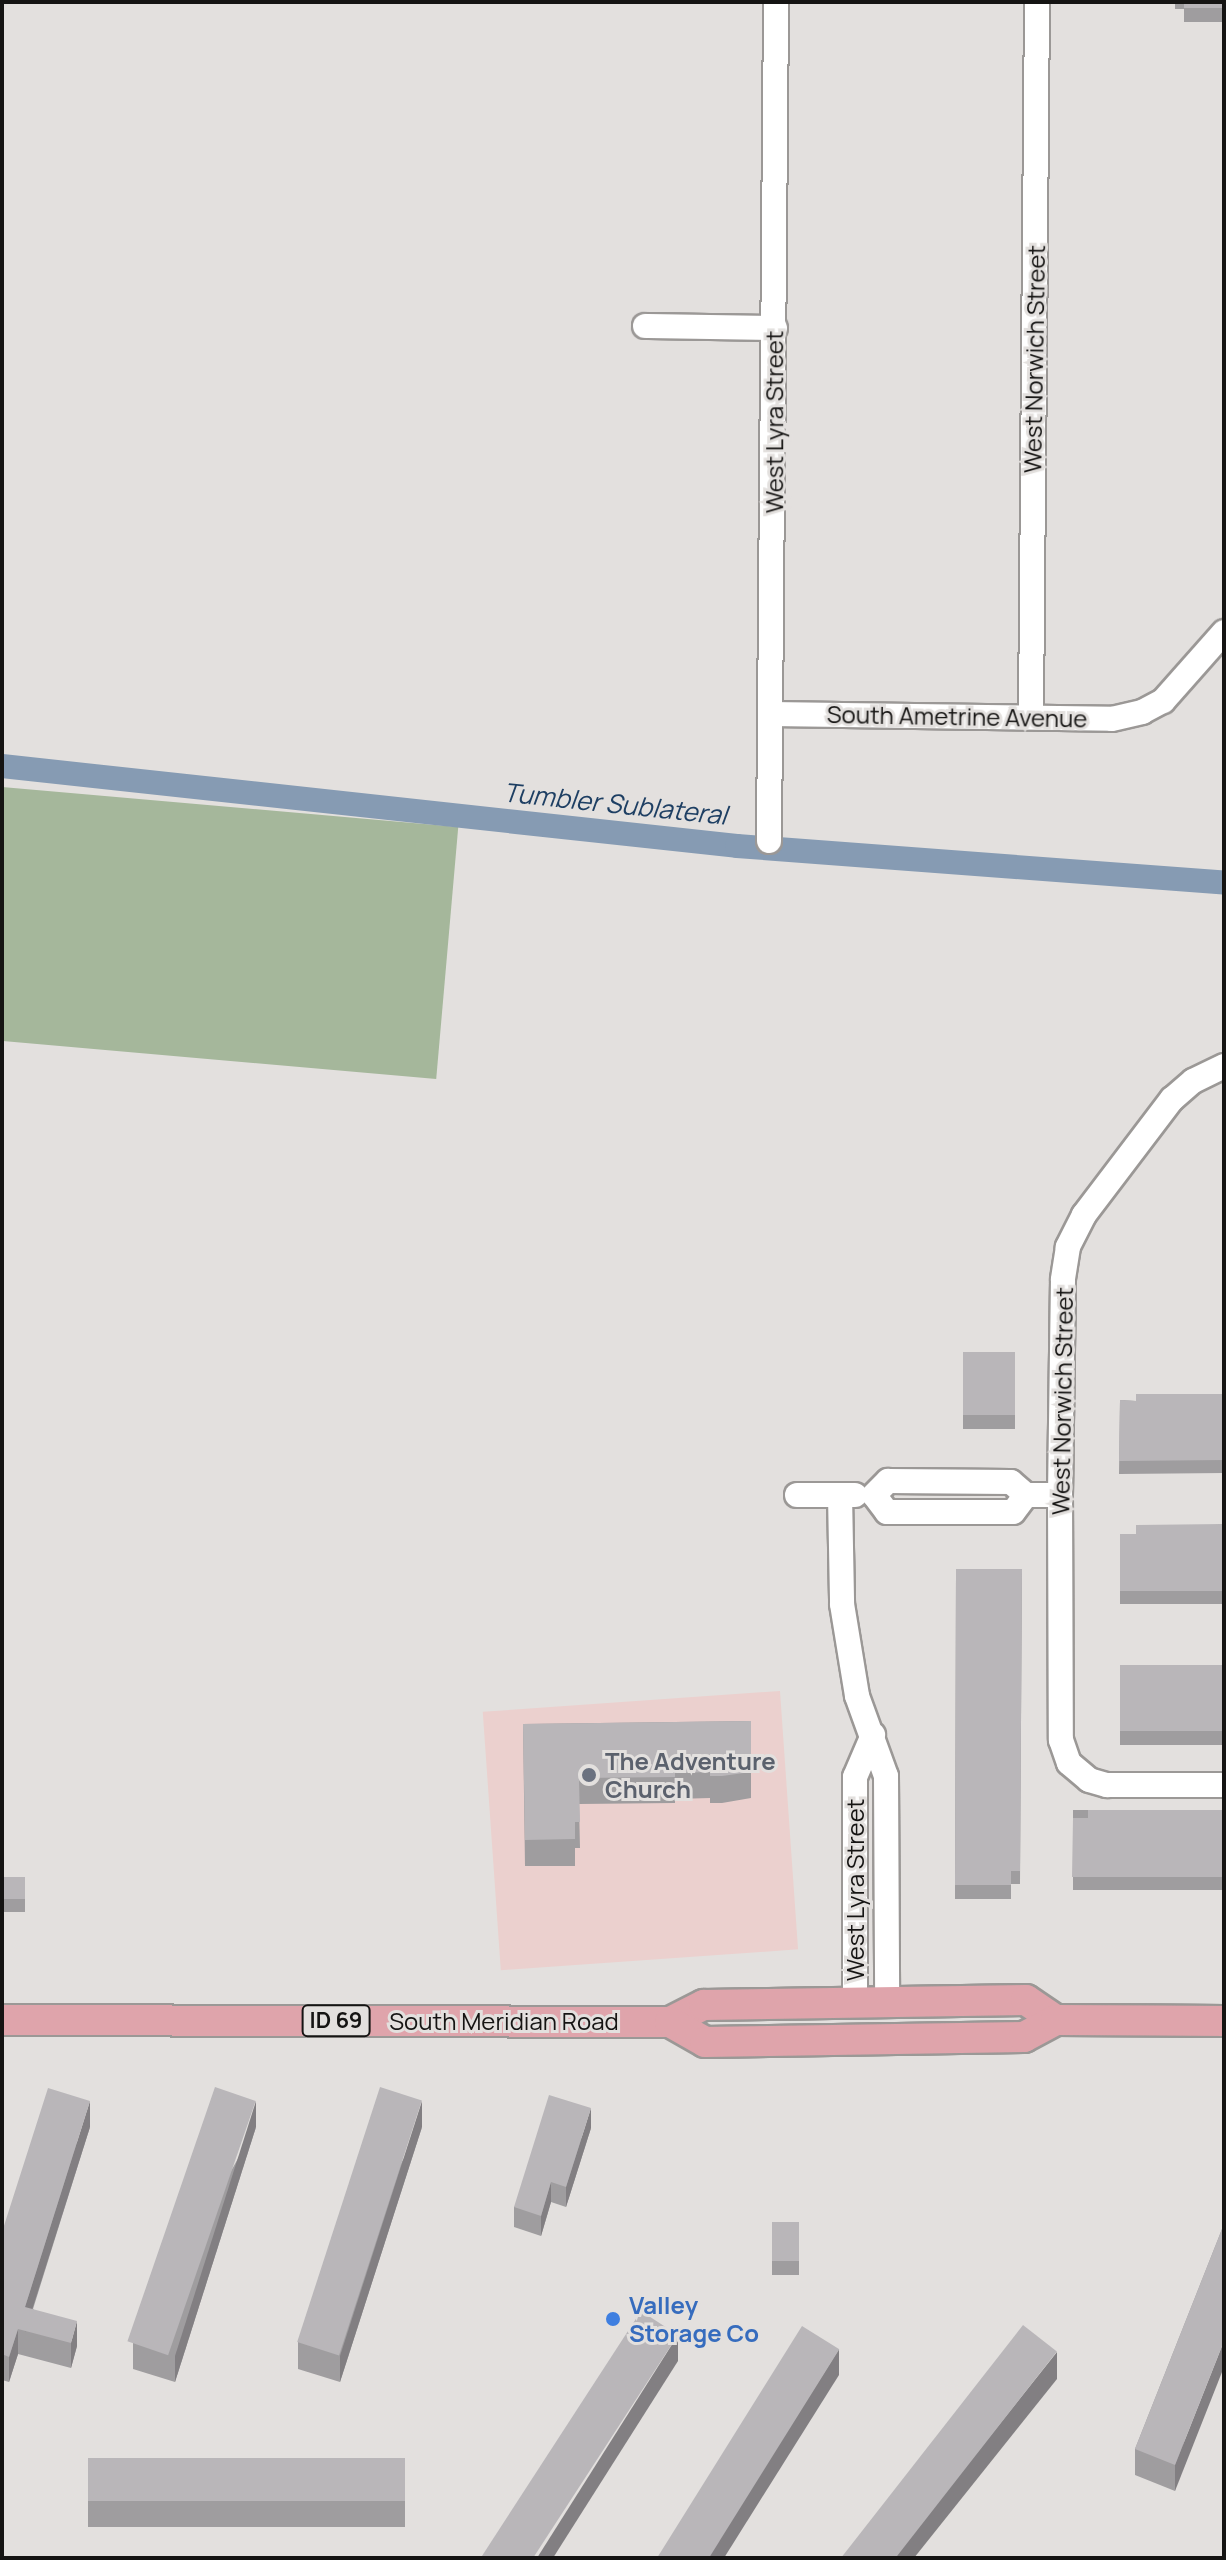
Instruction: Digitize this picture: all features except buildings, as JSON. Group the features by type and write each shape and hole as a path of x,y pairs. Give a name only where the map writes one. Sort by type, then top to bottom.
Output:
{"main road":[{"name":"South Meridian Road","path":"677,2026 704,2005 855,2001 1026,2000 1051,2017 1224,2021"},
{"path":"677,2026 716,2021 856,2020 887,2001"},
{"name":"South Meridian Road","path":"2,2020 677,2026 705,2042 1024,2037 1051,2017"}],"street":[{"name":"West Lyra Street","path":"769,841 776,2"},
{"name":"West Norwich Street","path":"1031,716 1037,2"},
{"path":"645,326 775,328"},
{"name":"South Ametrine Avenue","path":"771,714 1112,719 1142,712 1163,701 1183,683 1224,632"},
{"name":"West Norwich Street","path":"1224,1066 1193,1081 1172,1099 1084,1215 1068,1247 1063,1280 1060,1495 1061,1740 1069,1763 1089,1780 1107,1785 1224,1785"},
{"path":"797,1495 874,1495 888,1481 903,1481 1011,1482 1026,1495 1060,1495"},
{"name":"West Lyra Street","path":"840,1495 842,1604 857,1696 886,1776 887,2001"},
{"name":"West Lyra Street","path":"855,2001 855,1777 873,1735"}],"shaded area":[{"path":"780,1691 798,1949 501,1970 483,1712"}],"green space":[{"path":"2,787 458,827 436,1079 2,1041"}],"waterway":[{"name":"Tumbler Sublateral","path":"2,766 737,846 1224,883"}],"place":[{"name":"The Adventure Church","path":"589,1775"},
{"name":"Valley Storage Co","path":"613,2319"}]}
